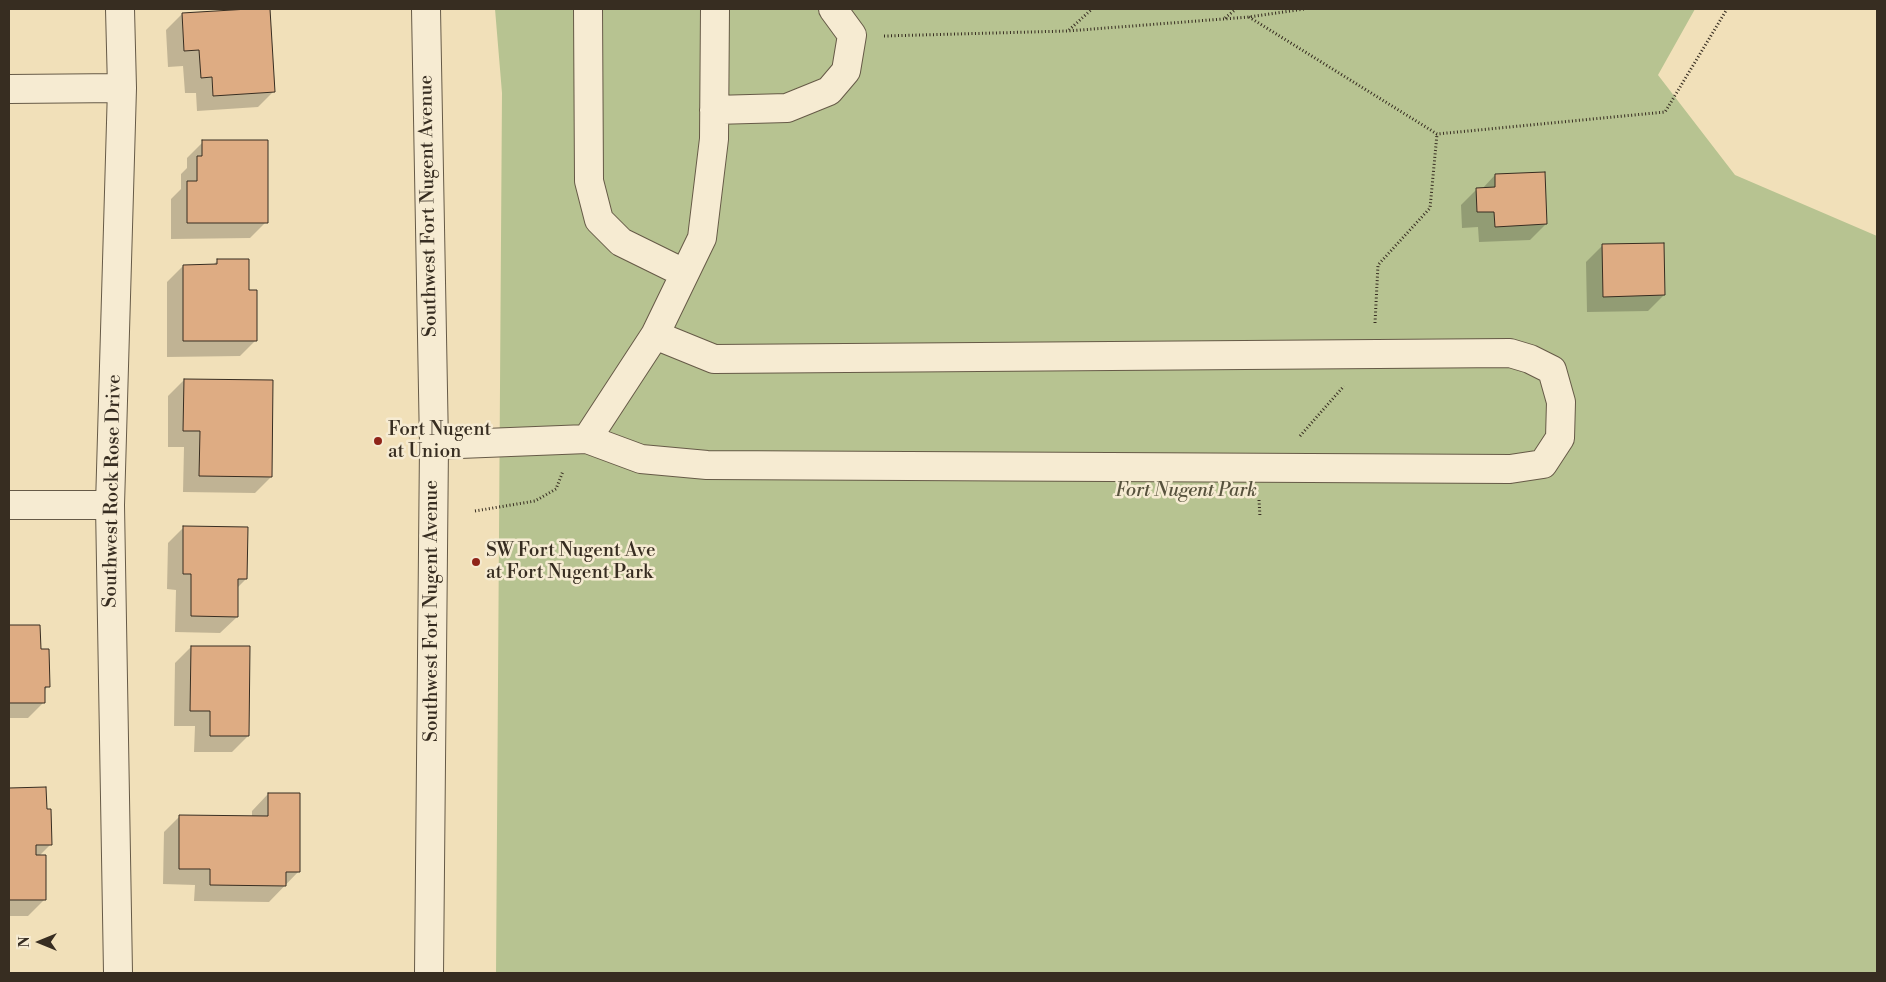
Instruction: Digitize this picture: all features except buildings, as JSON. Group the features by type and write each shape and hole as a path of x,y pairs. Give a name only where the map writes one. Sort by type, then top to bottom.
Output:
{"street":[{"name":"Southwest Rock Rose Drive","path":"118,973 110,505 122,88 120,9"},
{"name":"Southwest Fort Nugent Avenue","path":"426,9 434,445 429,973"},
{"path":"588,9 589,181 600,220 621,242 684,273"},
{"path":"587,439 655,335 702,238 714,139 715,9"},
{"path":"714,110 787,108 829,91 846,71 852,34 834,9"},
{"path":"9,88 122,88"},
{"path":"434,445 587,439 640,459 707,465 1510,469 1542,464 1560,438 1561,402 1552,370 1530,359 1510,353 714,359 655,335"},
{"path":"9,505 110,505"}],"path":[{"path":"1067,31 1092,9"},
{"path":"1225,18 1236,9"},
{"path":"884,36 1067,31 1249,16 1304,9"},
{"path":"1249,16 1437,134 1664,112 1727,9"},
{"path":"475,511 535,502 556,489 565,468 587,439"}],"green space":[{"name":"Fort Nugent Park","path":"495,9 1695,9 1658,75 1735,175 1877,236 1877,973 496,973 502,93"}],"place":[{"name":"Fort Nugent at Union","path":"378,441"},
{"name":"SW Fort Nugent Ave at Fort Nugent Park","path":"476,562"}]}
